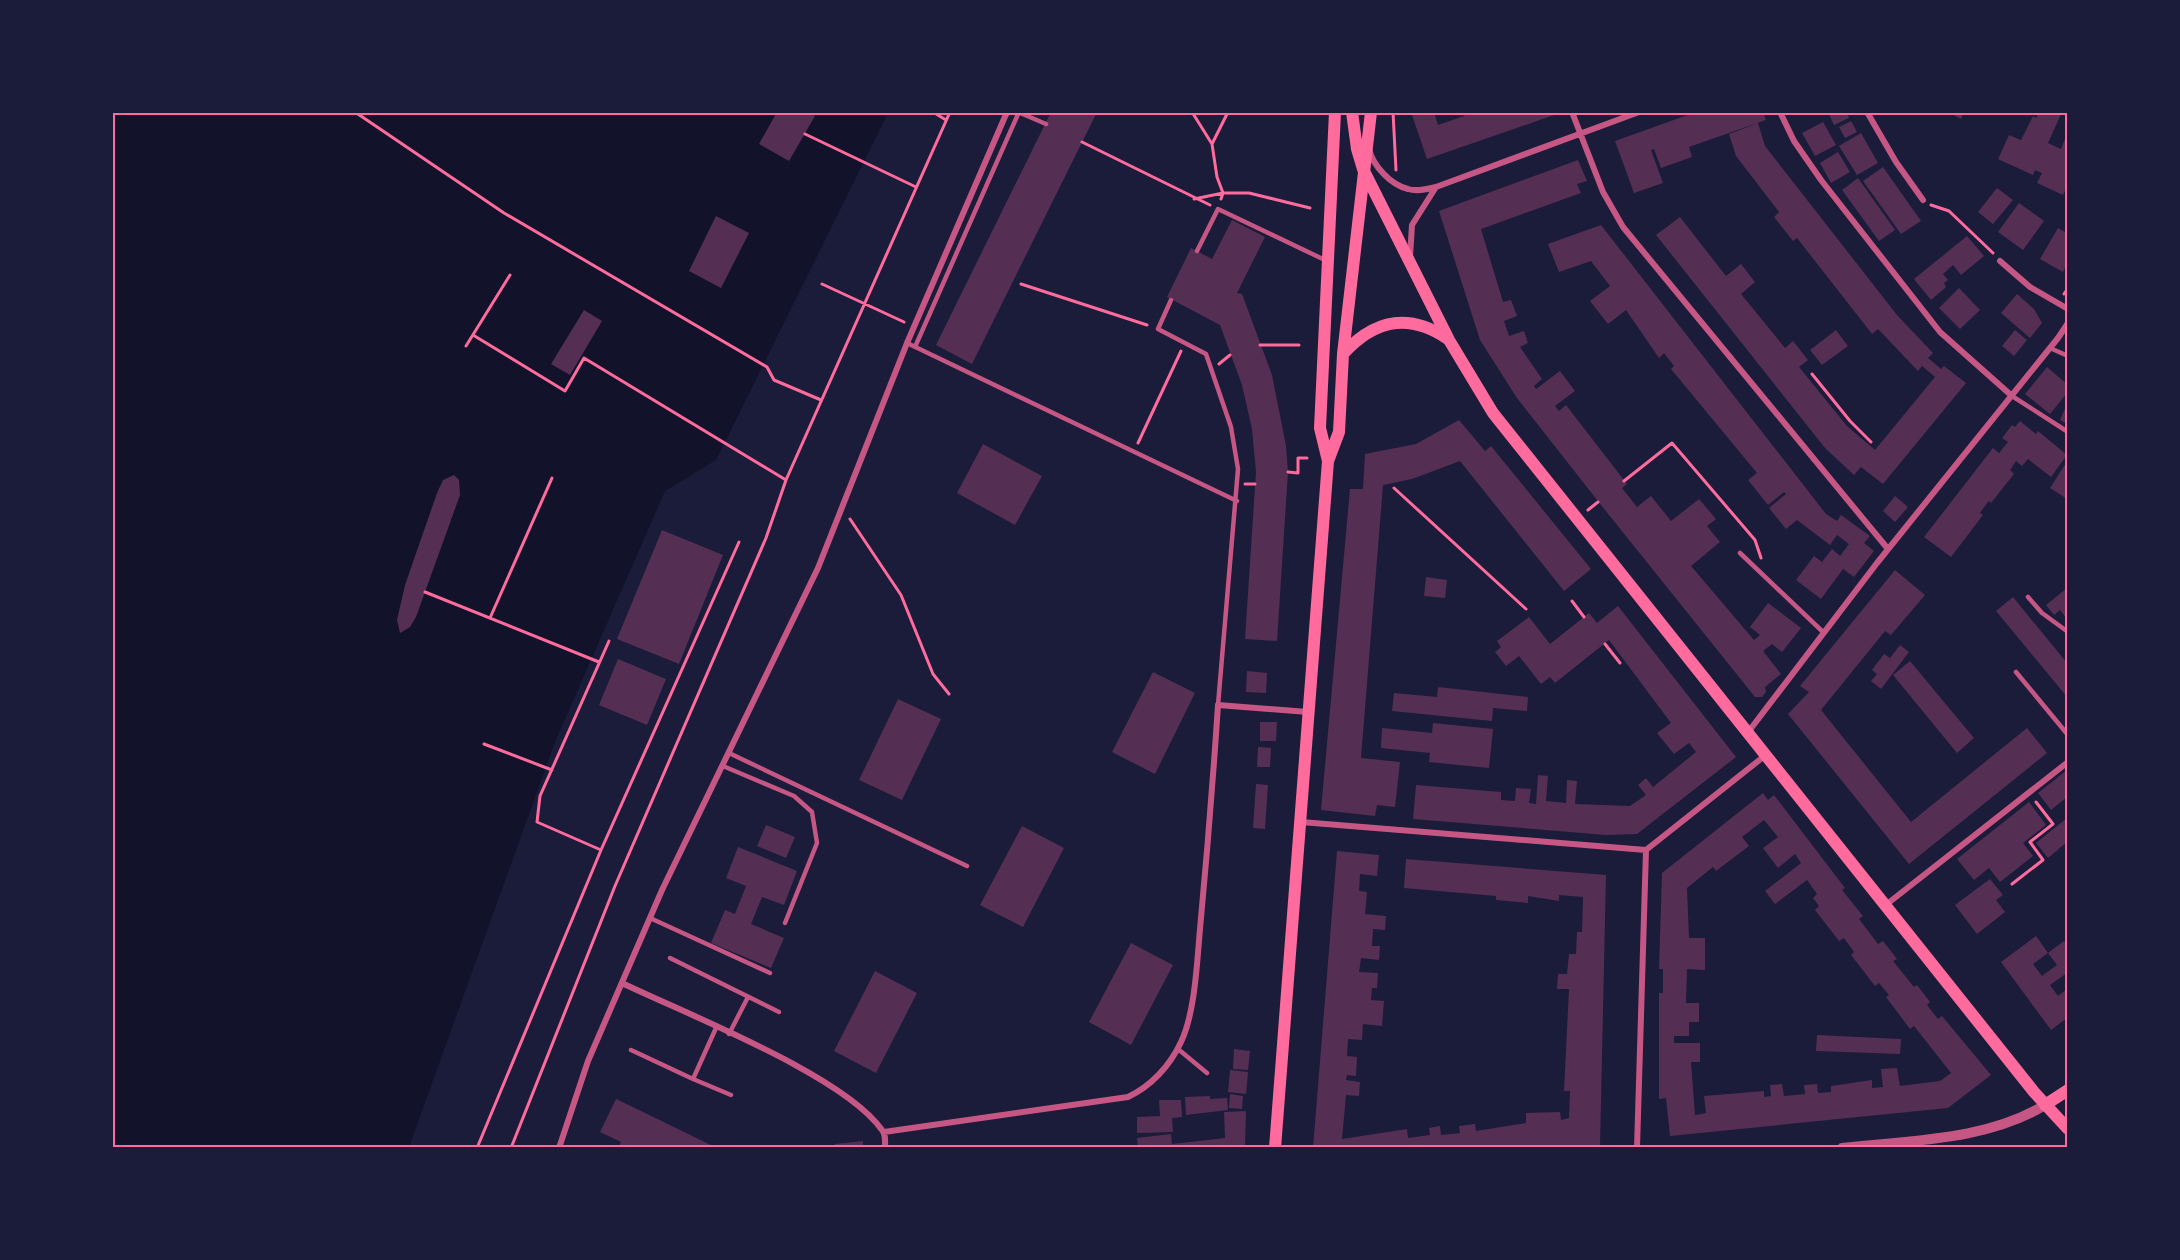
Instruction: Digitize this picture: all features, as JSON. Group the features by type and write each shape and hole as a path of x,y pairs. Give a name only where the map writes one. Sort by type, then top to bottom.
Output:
{"main road":[{"path":"1328,461 1320,428 1335,112"},
{"path":"1352,112 1357,149 1363,169 1449,340 1485,401 1548,484 1749,731 2045,1105 2067,1129"},
{"path":"1275,1148 1328,461 1339,432 1343,354 1371,112"},
{"path":"1343,354 1371,330 1387,324 1424,325 1449,340"},
{"path":"2045,1105 2067,1090"}],"street":[{"path":"559,1148 588,1061 650,918 787,636 914,326 1007,112"},
{"path":"1572,112 1602,192 1623,227 1888,549"},
{"path":"1369,142 1370,153 1377,166 1397,184 1408,189 1419,190 1436,187 1639,112"},
{"path":"1780,112 1794,141 1815,172 1940,332 2013,396"},
{"path":"1868,112 1896,162 1923,200"},
{"path":"1410,263 1412,225 1436,187"},
{"path":"2000,261 2030,287 2067,309"},
{"path":"1749,731 1823,632 2013,396 2067,323"},
{"path":"884,1132 1128,1097 1144,1088 1162,1071 1178,1049 1187,1025 1197,958 1218,705 1308,712"},
{"path":"1301,822 1646,850 1767,754"},
{"path":"1887,904 2067,762"},
{"path":"1637,1148 1646,850"},
{"path":"622,984 789,1063 847,1097 871,1117 884,1132 885,1148"},
{"path":"1842,1148 1990,1129 2015,1122 2045,1105"}],"lane":[{"path":"915,347 1019,113 1046,124"},
{"path":"1197,251 1218,209 1329,262"},
{"path":"1171,300 1158,328 1206,354 1225,404 1236,452 1236,501 1218,705"},
{"path":"907,343 1236,501"},
{"path":"2050,348 2067,356"},
{"path":"2013,396 2067,432"},
{"path":"1740,553 1823,632"},
{"path":"2028,597 2042,613 2067,632"},
{"path":"2016,672 2067,735"},
{"path":"729,753 967,866"},
{"path":"723,766 794,796 812,812 817,843 785,923"},
{"path":"650,918 770,973"},
{"path":"670,958 779,1012"},
{"path":"729,1034 748,997"},
{"path":"693,1079 716,1028"},
{"path":"1178,1049 1207,1073"},
{"path":"631,1050 731,1095"}],"path":[{"path":"355,112 504,213 767,367 774,380 821,399"},
{"path":"933,112 946,120"},
{"path":"511,1148 615,886 766,538 786,480 950,112"},
{"path":"1192,112 1212,144 1217,177 1223,193"},
{"path":"1212,144 1228,112"},
{"path":"1393,112 1396,172"},
{"path":"805,134 916,187"},
{"path":"1082,142 1218,209"},
{"path":"1194,199 1223,193 1249,193 1310,208"},
{"path":"1923,200 1949,211 2000,261"},
{"path":"466,346 510,275"},
{"path":"822,284 864,306 914,326"},
{"path":"1021,284 1158,328"},
{"path":"473,335 565,391 584,358 786,480"},
{"path":"1134,451 1185,341"},
{"path":"1260,345 1299,345"},
{"path":"1812,374 1850,422 1871,442"},
{"path":"1624,481 1672,443 1755,540 1769,580"},
{"path":"1288,472 1298,473 1298,458 1307,458"},
{"path":"490,618 552,478"},
{"path":"1394,488 1526,609"},
{"path":"842,506 901,595 933,674 949,694"},
{"path":"477,1148 601,850 739,542"},
{"path":"425,592 599,662"},
{"path":"1572,601 1584,617"},
{"path":"601,850 537,822 540,796 609,641"},
{"path":"1605,644 1620,663"},
{"path":"484,744 552,770"},
{"path":"2012,884 2043,860 2030,842 2053,824 2029,793"}],"shaded area":[{"path":"113,113 888,113 716,460 665,491 555,742 409,1147 113,1148"}],"building":[{"path":"777,112 809,112 815,116 789,161 759,144"},
{"path":"1051,112 1097,112 972,364 936,345"},
{"path":"1411,112 1434,112 1438,125 1464,116 1463,112 1560,113 1427,159"},
{"path":"1696,112 1763,112 1766,120 1689,147 1692,157 1661,168 1654,149 1651,150 1663,183 1634,193 1615,141"},
{"path":"1828,112 1847,112 1849,118 1834,125"},
{"path":"1948,112 1964,112 1961,119"},
{"path":"2039,112 2062,112 2048,143 2061,149 2067,134 2067,186 2063,195 2037,183 2042,173 2035,170 2033,175 1998,159 2009,135 2021,140 2033,116 2036,118"},
{"path":"1851,121 1857,132 1845,138 1839,127"},
{"path":"1823,122 1836,145 1815,156 1802,133"},
{"path":"1758,123 1765,146 1897,315 1933,353 1928,358 1941,369 1944,366 1966,383 1883,484 1861,467 1854,475 1825,448 1656,235 1680,217 1726,276 1741,264 1755,282 1741,294 1785,348 1793,341 1808,360 1799,367 1847,426 1875,450 1935,377 1922,366 1918,371 1878,329 1872,334 1797,238 1793,241 1774,217 1779,212 1736,156 1729,134"},
{"path":"1861,133 1878,163 1857,175 1839,146"},
{"path":"1838,152 1850,172 1831,183 1820,163"},
{"path":"1578,160 1587,181 1577,184 1581,193 1481,229 1503,302 1511,300 1517,316 1504,321 1509,336 1524,331 1528,343 1520,347 1542,379 1534,386 1536,389 1560,371 1575,391 1555,406 1559,411 1566,405 1627,484 1622,488 1637,507 1651,496 1671,521 1699,499 1716,519 1707,526 1720,542 1691,566 1754,640 1760,635 1750,627 1768,603 1801,628 1782,652 1772,644 1763,651 1781,674 1765,687 1766,692 1762,697 1755,697 1601,505 1517,398 1480,340 1439,211"},
{"path":"1883,167 1921,221 1901,234 1863,181"},
{"path":"1858,178 1895,230 1879,241 1842,190"},
{"path":"1997,188 2013,200 1993,224 1978,212"},
{"path":"2019,203 2044,221 2023,250 1998,232"},
{"path":"716,216 749,233 721,288 689,271"},
{"path":"1232,220 1265,237 1237,293 1242,294 1272,375 1286,446 1288,472 1277,641 1245,639 1256,472 1252,429 1242,385 1220,325 1167,297 1191,248 1212,259"},
{"path":"1601,225 1826,514 1837,521 1841,515 1870,536 1864,543 1874,551 1854,577 1843,569 1821,599 1796,580 1814,556 1822,562 1832,549 1840,556 1849,544 1837,535 1830,545 1797,520 1786,529 1769,508 1786,494 1784,492 1768,505 1748,480 1757,473 1671,369 1674,366 1664,353 1659,358 1626,310 1608,324 1590,301 1610,286 1591,261 1559,272 1548,244"},
{"path":"2058,228 2067,233 2067,263 2063,272 2040,259"},
{"path":"1967,236 1984,256 1961,275 1953,265 1943,274 1948,280 1944,283 1946,287 1931,300 1914,279"},
{"path":"1959,288 1980,310 1960,329 1939,308"},
{"path":"2017,294 2034,309 2042,323 2030,338 2001,313"},
{"path":"584,310 602,321 570,375 551,364"},
{"path":"1836,330 1848,346 1822,365 1810,350"},
{"path":"2015,330 2027,340 2014,356 2002,346"},
{"path":"2047,367 2067,384 2067,393 2050,414 2025,394"},
{"path":"2067,404 2067,424 2060,420"},
{"path":"1459,420 1485,451 1491,446 1591,569 1564,591 1460,461 1412,479 1383,485 1361,758 1400,762 1395,807 1377,805 1375,816 1321,810 1350,489 1363,489 1365,454 1416,444"},
{"path":"2020,421 2036,434 2038,431 2067,455 2051,477 2028,459 2022,466 2016,461 2010,470 2014,474 1991,503 1989,501 1984,507 1980,513 1983,515 1951,557 1924,537 1993,448 1999,453 2008,442 2002,438 2012,425 2015,427"},
{"path":"983,444 1042,476 1015,525 957,493"},
{"path":"2067,464 2067,499 2050,488"},
{"path":"454,475 459,480 460,495 416,617 410,627 400,633 397,620 405,585 437,493 443,480"},
{"path":"1895,496 1908,507 1895,522 1883,511"},
{"path":"662,530 723,555 679,664 617,639"},
{"path":"1895,570 1925,595 1891,635 1885,631 1821,710 1911,822 2027,728 2047,753 1909,864 1788,714 1809,692 1800,686"},
{"path":"1426,577 1447,580 1445,598 1424,596"},
{"path":"2067,588 2067,619 2060,610 2054,615 2046,605"},
{"path":"2013,597 2067,663 2067,697 1996,611"},
{"path":"1618,606 1736,757 1637,834 1606,835 1413,819 1416,785 1501,792 1501,800 1515,801 1516,788 1531,789 1529,803 1536,804 1538,775 1548,776 1546,801 1566,803 1567,780 1577,781 1575,804 1630,806 1646,795 1638,785 1646,778 1653,787 1696,752 1689,743 1674,754 1657,733 1671,723 1609,640 1555,683 1550,677 1541,684 1519,656 1506,666 1495,652 1501,647 1497,641 1529,617 1550,644 1589,613 1597,623"},
{"path":"1900,645 1909,652 1881,689 1871,681 1877,674 1872,670 1884,654 1890,658"},
{"path":"618,659 666,679 647,725 599,705"},
{"path":"1910,661 1974,738 1957,753 1893,675"},
{"path":"1247,671 1267,673 1266,693 1246,692"},
{"path":"1153,672 1195,693 1155,774 1112,752"},
{"path":"1438,687 1528,697 1527,711 1493,708 1492,721 1392,711 1394,693 1437,697"},
{"path":"898,699 941,719 902,800 859,780"},
{"path":"1260,722 1277,722 1276,741 1260,741"},
{"path":"1433,723 1493,729 1489,768 1429,762 1430,753 1381,748 1382,728 1432,733"},
{"path":"1258,747 1271,748 1270,767 1257,767"},
{"path":"2067,770 2067,797 2051,810 2038,793"},
{"path":"1256,784 1268,785 1265,829 1253,828"},
{"path":"1763,793 1768,800 1774,795 1845,888 1842,890 1863,916 1859,919 1878,944 1883,941 1897,959 1893,961 1914,987 1917,985 1930,1002 1927,1005 1938,1019 1942,1016 1991,1075 1948,1108 1670,1136 1666,1098 1659,1099 1659,993 1663,993 1663,969 1659,969 1662,873","holes":["1764,820 1778,837 1763,848 1778,868 1795,854 1801,863 1765,891 1775,904 1807,880 1817,894 1813,898 1819,906 1815,910 1839,941 1844,938 1854,952 1851,955 1875,986 1879,983 1889,995 1886,997 1910,1029 1914,1026 1951,1073 1940,1081 1900,1086 1897,1068 1881,1069 1883,1087 1872,1088 1872,1080 1831,1086 1831,1092 1818,1093 1817,1084 1804,1085 1805,1094 1784,1096 1782,1084 1770,1085 1771,1096 1764,1097 1764,1091 1704,1096 1706,1113 1695,1115 1691,1062 1700,1062 1700,1043 1674,1043 1674,1036 1689,1036 1689,1022 1699,1022 1699,1003 1686,1003 1687,969 1705,970 1705,938 1689,938 1687,888 1713,867 1716,871 1749,846 1742,837"]},
{"path":"2029,802 2046,825 2023,843 2033,856 2000,882 1989,868 1974,880 1957,859"},
{"path":"2067,818 2067,842 2048,858 2036,843"},
{"path":"766,825 795,837 786,858 757,846"},
{"path":"1022,826 1064,848 1023,927 980,905"},
{"path":"738,847 797,871 784,905 762,897 751,924 784,938 771,968 711,943 725,910 735,914 746,886 726,878"},
{"path":"1337,851 1379,855 1377,876 1360,874 1359,891 1367,892 1365,914 1386,916 1385,930 1373,929 1372,946 1380,946 1379,960 1361,958 1359,972 1378,973 1377,988 1372,988 1371,1000 1384,1001 1382,1026 1363,1024 1362,1040 1348,1039 1347,1056 1357,1057 1356,1076 1347,1075 1346,1080 1360,1082 1359,1096 1346,1095 1342,1139 1407,1129 1408,1138 1430,1135 1429,1128 1440,1126 1441,1135 1460,1133 1459,1126 1475,1124 1476,1131 1526,1123 1526,1113 1560,1112 1561,1120 1569,1118 1570,1091 1564,1091 1569,989 1557,989 1558,974 1567,974 1569,954 1576,954 1577,932 1582,932 1583,897 1559,895 1559,901 1528,896 1528,903 1496,900 1496,896 1404,888 1406,859 1606,875 1600,1146 1313,1148"},
{"path":"1990,879 2003,895 1996,900 2005,912 1977,934 1955,905"},
{"path":"2036,936 2048,953 2064,941 2067,946 2067,973 2050,985 2058,996 2067,989 2067,1018 2051,1030 2001,962","holes":["2048,953 2057,965 2042,976 2033,964"]},
{"path":"1131,943 1173,965 1131,1045 1089,1022"},
{"path":"875,971 917,993 876,1073 834,1051"},
{"path":"1817,1035 1901,1039 1900,1054 1816,1051"},
{"path":"1234,1049 1250,1051 1248,1070 1233,1069"},
{"path":"1230,1070 1248,1072 1246,1094 1228,1092"},
{"path":"1230,1094 1243,1096 1242,1109 1229,1108"},
{"path":"1210,1096 1210,1099 1227,1098 1228,1110 1186,1115 1185,1097"},
{"path":"616,1099 717,1148 618,1148 621,1142 600,1132"},
{"path":"1159,1100 1181,1100 1182,1117 1172,1118 1173,1132 1137,1133 1137,1117 1160,1116"},
{"path":"1246,1111 1245,1148 1138,1148 1137,1138 1171,1134 1172,1144 1225,1138 1224,1112"},
{"path":"863,1141 863,1148 835,1148 835,1144"}]}
